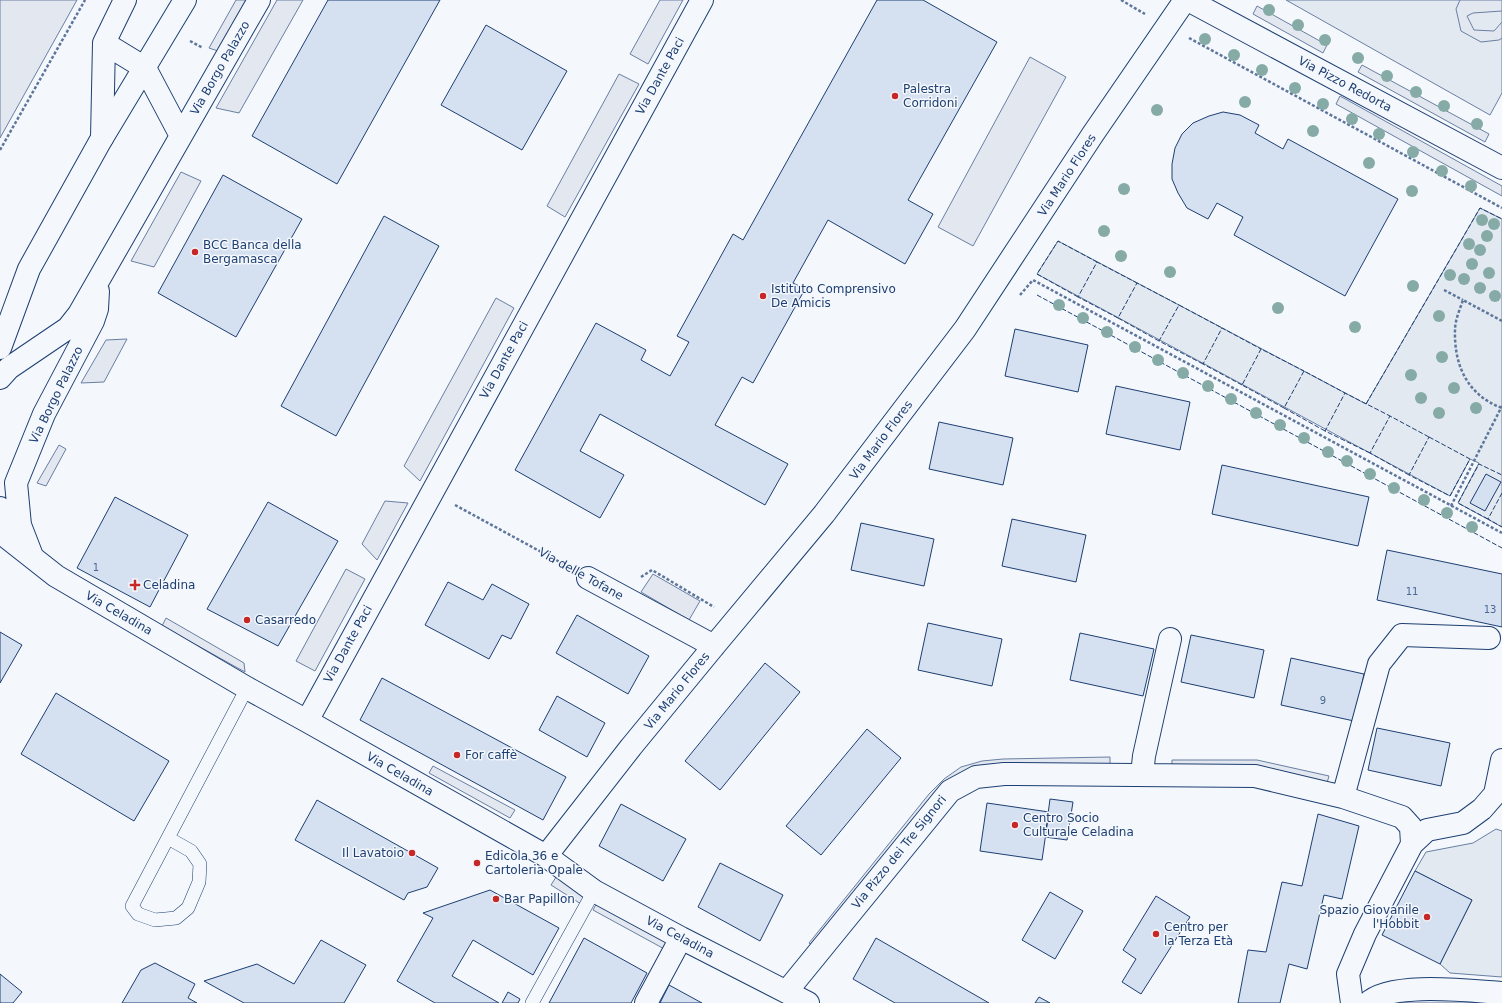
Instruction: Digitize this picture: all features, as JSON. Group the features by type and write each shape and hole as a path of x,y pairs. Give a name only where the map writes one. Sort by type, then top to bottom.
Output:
{"street":[{"path":"102,138 104,43 125,0"},
{"path":"0,306 29,268 102,138 185,0"},
{"name":"Via Borgo Palazzo","path":"0,378 9,368 68,328 79,314 258,0"},
{"name":"Via Dante Paci","path":"307,721 702,0"},
{"name":"Via Mario Flores","path":"546,856 631,748 824,514 965,329 1093,134 1186,0"},
{"name":"Via Pizzo Redorta","path":"1186,0 1216,6 1502,168"},
{"path":"104,43 145,68"},
{"name":"Via Borgo Palazzo","path":"145,68 181,136"},
{"path":"0,348 29,268"},
{"name":"Via Borgo Palazzo","path":"16,544 20,525 16,483 44,414 93,321 97,310 99,280"},
{"path":"0,508 16,544"},
{"name":"Via Celadina","path":"16,544 62,580 247,688 546,856 594,891 681,938 808,1003"},
{"name":"Via delle Tofane","path":"588,578 714,646"},
{"path":"1343,797 1379,664 1402,635 1489,638"},
{"path":"1142,775 1144,756 1170,639"},
{"path":"1352,1003 1348,974 1365,934 1412,844 1428,830 1463,824 1482,810 1495,794 1502,760"},
{"name":"Via Pizzo dei Tre Signori","path":"787,991 950,791 976,777 1004,774 1255,776 1343,797 1402,817 1411,827 1412,844"},
{"path":"646,1003 681,938"},
{"path":"1368,1003 1373,998 1396,991 1447,989 1502,994"}],"lane":[{"path":"168,838 191,851 200,864 199,882 188,908 176,918 155,920 138,914 132,906 247,688"},
{"path":"532,1003 594,891"}],"path":[{"path":"0,150 85,0"},
{"path":"1121,0 1502,208"},
{"path":"1018,298 1032,280 1502,533"},
{"path":"1444,290 1502,321"},
{"path":"1451,506 1502,407 1481,397 1469,385 1457,358 1455,328 1463,300"},
{"name":"Via delle Tofane","path":"449,502 588,578"},
{"path":"638,578 652,570 716,608"}],"shaded area":[{"path":"0,0 77,0 0,138"},
{"path":"236,0 246,0 218,51 209,48"},
{"path":"277,0 303,0 239,113 216,108"},
{"path":"660,0 683,0 648,64 630,54"},
{"path":"1286,0 1502,0 1502,93 1490,115"},
{"path":"1460,0 1502,0 1502,11 1473,13 1467,16 1474,30 1494,31 1502,22 1502,38 1499,40 1481,42 1461,31 1456,9"},
{"path":"1257,6 1327,45 1323,53 1253,14"},
{"path":"1030,57 1066,77 973,246 938,227"},
{"path":"1362,65 1489,134 1485,142 1358,72"},
{"path":"619,74 639,84 565,217 547,206"},
{"path":"1340,96 1502,186 1502,196 1336,104"},
{"path":"181,172 201,181 154,267 131,261"},
{"path":"1480,208 1502,219 1502,527 1458,503 1479,463 1470,459 1450,496 1037,274 1058,241 1366,404"},
{"path":"496,298 514,308 420,481 404,466"},
{"path":"127,339 104,382 81,383 106,340"},
{"path":"59,445 66,449 46,486 37,483"},
{"path":"385,501 408,503 377,560 362,544"},
{"path":"346,569 365,579 315,671 296,661"},
{"path":"653,574 700,601 689,620 641,592"},
{"path":"166,618 244,663 245,672 162,626"},
{"path":"1110,757 1110,766 982,769 816,949 809,943 929,794 944,779 961,767 982,761 1003,759"},
{"path":"1172,760 1257,760 1329,776 1327,783 1172,766"},
{"path":"433,766 515,810 510,818 429,773"},
{"path":"1496,829 1502,831 1502,977 1450,973 1440,964 1472,900 1415,871 1426,852 1473,843"},
{"path":"558,874 588,892 581,904 551,885"},
{"path":"599,899 674,939 668,951 593,910"},
{"path":"1393,999 1486,1001 1483,1003 1397,1003"}],"building":[{"path":"328,0 440,0 337,184 252,136"},
{"path":"877,0 923,0 997,42 908,200 933,214 905,264 828,220 793,283 805,289 753,383 742,377 715,425 788,464 765,505 600,414 580,451 624,475 600,518 515,470 596,323 646,350 641,360 670,376 689,342 677,336 733,234 743,240"},
{"path":"486,25 567,71 522,150 441,105"},
{"path":"1223,112 1240,115 1259,125 1255,133 1283,149 1288,139 1398,199 1345,296 1234,235 1243,217 1217,203 1208,219 1187,208 1172,179 1172,164 1175,148 1182,134 1193,123"},
{"path":"223,175 302,219 236,337 158,293"},
{"path":"384,216 439,246 336,436 281,406"},
{"path":"1015,329 1088,345 1078,392 1005,376"},
{"path":"1116,386 1190,402 1180,450 1106,434"},
{"path":"939,422 1013,438 1003,485 929,469"},
{"path":"1222,465 1369,497 1358,546 1212,514"},
{"path":"1486,474 1501,482 1485,511 1470,503"},
{"path":"115,497 188,535 150,607 77,568"},
{"path":"268,502 338,541 278,646 207,609"},
{"path":"1012,519 1086,535 1076,582 1002,566"},
{"path":"861,523 934,539 924,586 851,570"},
{"path":"1387,550 1502,574 1502,627 1377,600"},
{"path":"448,582 483,600 492,584 529,604 511,639 502,635 489,659 425,625"},
{"path":"577,615 649,656 628,694 556,653"},
{"path":"928,623 1002,639 992,686 918,670"},
{"path":"0,632 22,645 0,683"},
{"path":"1080,633 1154,649 1143,696 1070,680"},
{"path":"1191,635 1264,650 1254,698 1181,682"},
{"path":"1291,658 1364,674 1354,721 1281,705"},
{"path":"765,663 800,692 720,790 685,761"},
{"path":"382,678 566,777 543,820 360,720"},
{"path":"56,693 169,761 134,821 21,754"},
{"path":"557,696 605,723 587,757 539,730"},
{"path":"1377,728 1450,743 1441,786 1368,770"},
{"path":"867,729 901,758 821,855 786,826"},
{"path":"1050,799 1073,802 1067,840 1045,837"},
{"path":"317,800 438,868 427,887 408,893 404,900 295,840"},
{"name":"Centro Socio Culturale Celadina","path":"987,803 1049,812 1042,860 980,851"},
{"path":"621,804 686,839 663,881 599,846"},
{"path":"1318,814 1359,826 1342,899 1324,895 1307,969 1289,964 1280,1003 1238,1003 1248,950 1266,952 1282,882 1302,886"},
{"path":"720,863 783,895 760,941 698,907"},
{"name":"Spazio Giovanile l'Hobbit","path":"1415,871 1472,900 1440,964 1382,935"},
{"path":"490,890 559,928 533,975 473,940 452,976 499,1003 435,1003 397,981 433,918 423,913"},
{"path":"1050,892 1083,911 1055,959 1022,940"},
{"name":"Centro per la Terza Età","path":"1156,896 1190,917 1141,994 1122,982 1136,959 1123,950"},
{"path":"584,938 647,973 631,1003 549,1003"},
{"path":"876,938 989,1003 895,1003 853,979"},
{"path":"321,940 366,965 344,1003 244,1003 204,981 257,964 294,984"},
{"path":"155,963 195,984 188,998 197,1003 122,1003 141,970"},
{"path":"0,974 22,992 13,1003 0,1003"},
{"path":"669,985 702,1003 660,1003"},
{"path":"508,992 520,999 518,1003 502,1003"},
{"path":"1039,997 1050,1003 1035,1003"}],"fence":[{"path":"1366,404 1480,208 1502,219"},
{"path":"1078,297 1037,274 1058,241 1097,262"},
{"path":"1118,318 1078,297 1097,262 1137,283"},
{"path":"1159,341 1118,318 1137,283 1179,305"},
{"path":"1037,295 1502,548"},
{"path":"1203,364 1159,341 1179,305 1222,328"},
{"path":"1242,385 1203,364 1222,328 1261,349"},
{"path":"1284,408 1242,385 1261,349 1304,371"},
{"path":"1325,431 1284,408 1304,371 1345,393"},
{"path":"1370,453 1325,431 1345,393 1390,416"},
{"path":"1409,475 1370,453 1390,416 1429,437"},
{"path":"1429,437 1470,459 1450,496 1409,475 1429,437"},
{"path":"1488,519 1458,503 1479,464 1502,475"},
{"path":"1502,493 1488,519 1502,527"}],"place":[{"name":"Palestra Corridoni","path":"895,96"},
{"name":"BCC Banca della Bergamasca","path":"195,252"},
{"name":"Istituto Comprensivo De Amicis","path":"763,296"},
{"name":"Celadina","path":"135,585"},
{"name":"Casarredo","path":"247,620"},
{"name":"For caffè","path":"457,755"},
{"name":"Centro Socio Culturale Celadina","path":"1015,825"},
{"name":"Il Lavatoio","path":"412,853"},
{"name":"Edicola 36 e Cartoleria Opale","path":"477,863"},
{"name":"Bar Papillon","path":"496,899"},
{"name":"Spazio Giovanile l'Hobbit","path":"1427,917"},
{"name":"Centro per la Terza Età","path":"1156,934"}]}
